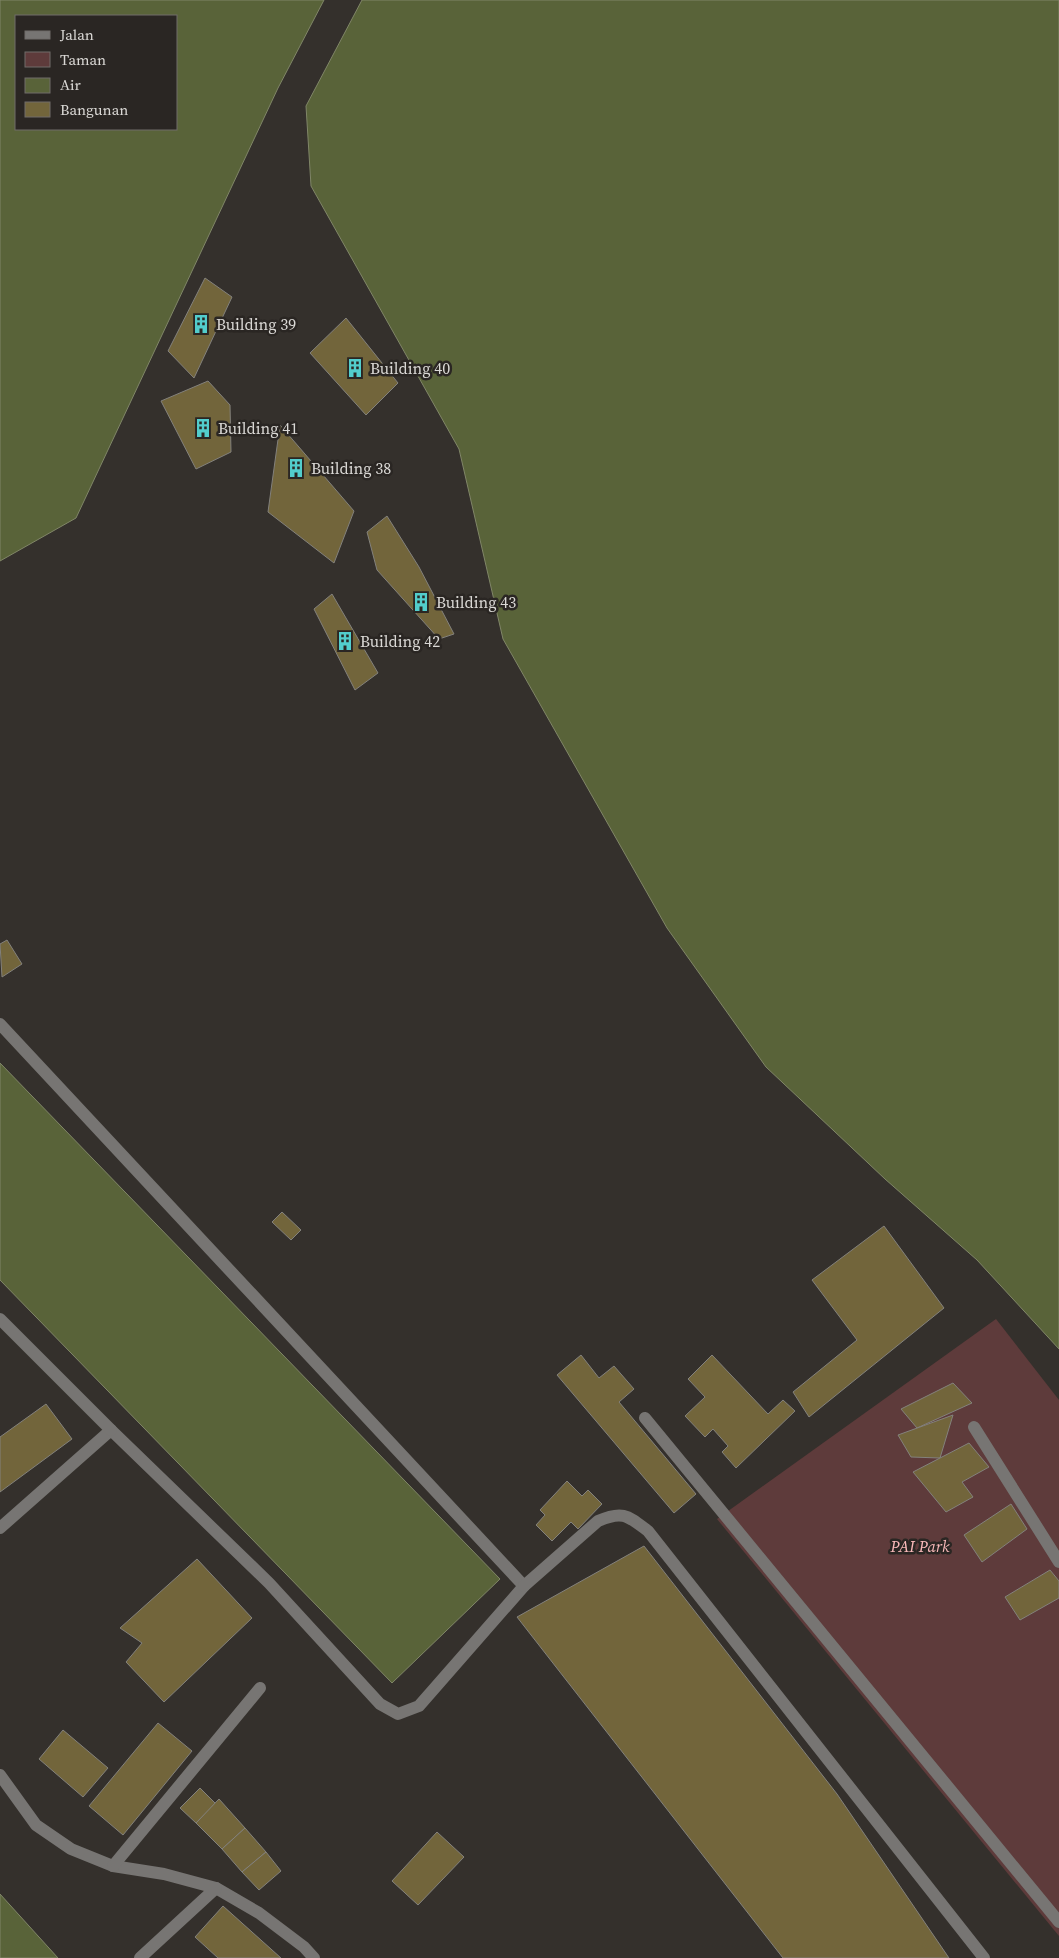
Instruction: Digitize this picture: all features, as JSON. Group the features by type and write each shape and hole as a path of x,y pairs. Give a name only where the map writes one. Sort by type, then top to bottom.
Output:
{"lane":[{"path":"0,1024 524,1586"},
{"path":"0,1319 269,1583 380,1704 398,1714 419,1706 524,1586 598,1521 613,1514 626,1515 648,1531 984,1958"},
{"path":"645,1418 1059,1922"},
{"path":"974,1427 1059,1562"},
{"path":"0,1528 111,1430"},
{"path":"112,1866 260,1688"},
{"path":"0,1775 36,1825 71,1849 112,1866 164,1874 216,1888 259,1913 304,1947 314,1958"},
{"path":"140,1958 216,1888"}],"green space":[{"name":"PAI Park","path":"996,1319 1059,1400 1059,1936 717,1519"}],"water":[{"path":"0,0 324,0 278,88 76,518 0,561"},
{"path":"362,0 1059,0 1059,1349 977,1260 885,1179 766,1067 667,928 503,639 459,449 311,186 306,106"},
{"path":"0,1063 500,1579 392,1683 0,1280"},
{"path":"0,1894 58,1958 0,1958"}],"building":[{"name":"Building 39","path":"205,278 232,297 194,378 168,351"},
{"name":"Building 40","path":"346,318 398,383 366,415 310,353"},
{"name":"Building 41","path":"208,381 230,405 231,452 196,469 161,401"},
{"name":"Building 38","path":"280,425 354,511 334,563 268,512"},
{"name":"Building 43","path":"387,516 419,567 454,634 439,639 377,570 367,532"},
{"name":"Building 42","path":"332,594 378,673 355,690 314,609"},
{"path":"7,940 22,964 2,977 0,944"},
{"path":"282,1212 301,1230 291,1240 272,1222"},
{"path":"884,1226 944,1308 809,1417 793,1392 857,1340 812,1280"},
{"path":"581,1355 599,1378 614,1366 634,1389 619,1402 696,1494 674,1513 557,1375"},
{"path":"712,1355 768,1414 783,1400 795,1411 736,1468 722,1452 728,1446 713,1429 705,1437 685,1416 705,1397 688,1379"},
{"path":"953,1383 972,1403 917,1428 901,1409"},
{"path":"46,1404 72,1439 0,1492 0,1437"},
{"path":"953,1415 940,1458 911,1457 898,1435"},
{"path":"969,1443 989,1467 962,1482 973,1497 946,1512 913,1472"},
{"path":"567,1481 582,1496 588,1490 602,1504 578,1529 571,1522 552,1541 536,1525 545,1515 540,1510"},
{"path":"1011,1504 1027,1529 982,1562 964,1535"},
{"path":"644,1546 837,1794 949,1958 783,1958 517,1617"},
{"path":"197,1559 252,1618 164,1702 126,1662 142,1643 120,1628"},
{"path":"1050,1570 1059,1581 1059,1598 1020,1620 1005,1597"},
{"path":"158,1723 192,1751 123,1835 89,1806"},
{"path":"63,1730 108,1768 83,1797 39,1759"},
{"path":"200,1788 216,1804 196,1823 180,1808"},
{"path":"219,1799 245,1828 222,1849 196,1823"},
{"path":"245,1828 266,1852 242,1872 222,1849"},
{"path":"437,1832 464,1857 418,1905 392,1881"},
{"path":"266,1852 281,1871 259,1890 242,1872"},
{"path":"223,1906 281,1958 218,1958 195,1937"}],"place":[{"name":"Building 39","path":"201,324"},
{"name":"Building 40","path":"355,368"},
{"name":"Building 41","path":"203,428"},
{"name":"Building 38","path":"296,468"},
{"name":"Building 43","path":"421,602"},
{"name":"Building 42","path":"345,641"}]}
